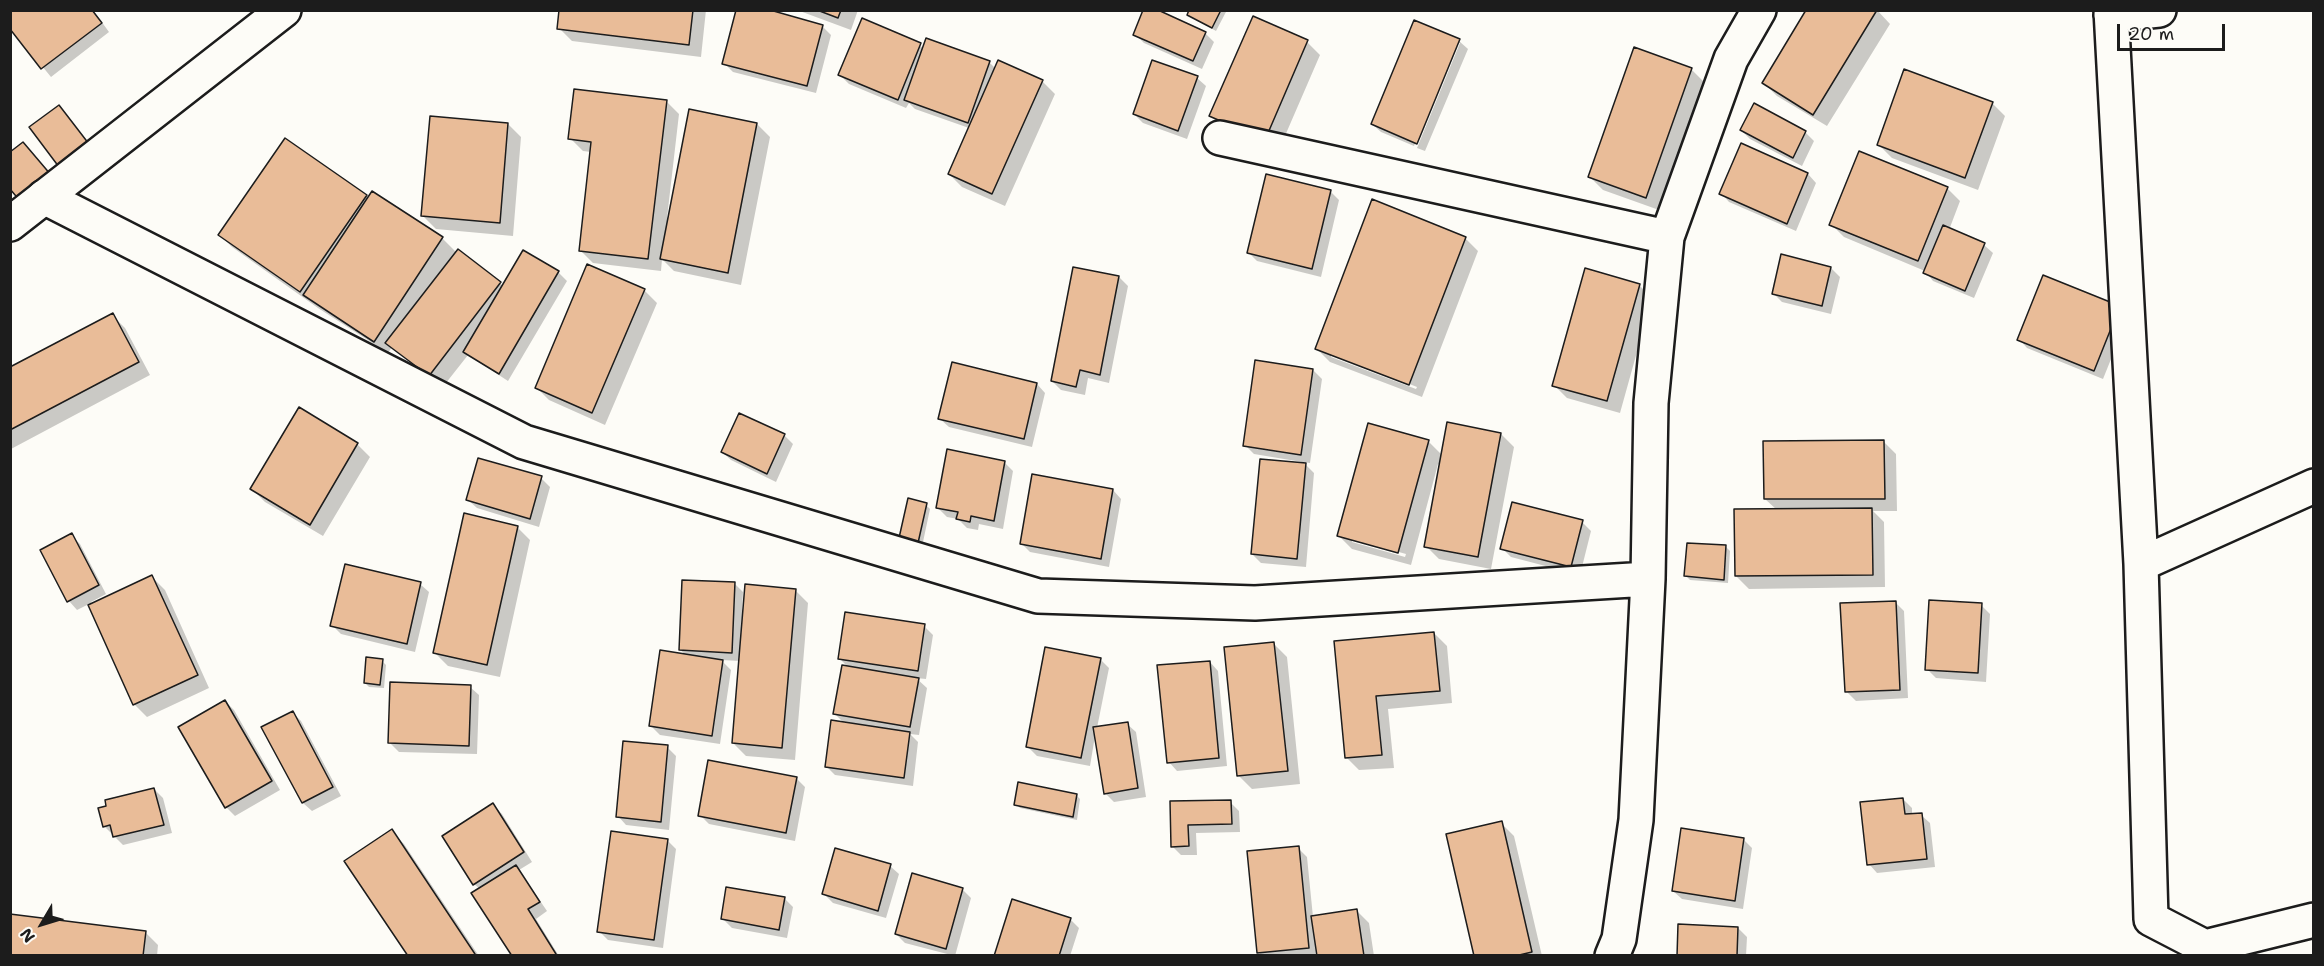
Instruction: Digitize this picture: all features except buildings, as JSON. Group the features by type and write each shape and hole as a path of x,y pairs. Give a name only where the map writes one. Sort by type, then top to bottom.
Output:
{"street":[{"path":"1612,956 1619,939 1636,820 1648,579 1651,403 1667,237 1731,59 1759,10"},
{"path":"2159,10 2111,13 2141,564 2151,919 2203,951 2313,920"},
{"path":"10,224 266,15"},
{"path":"1220,138 1667,237"},
{"path":"44,197 524,442 1038,596 1254,603 1648,579"},
{"path":"2141,564 2313,486"}]}
